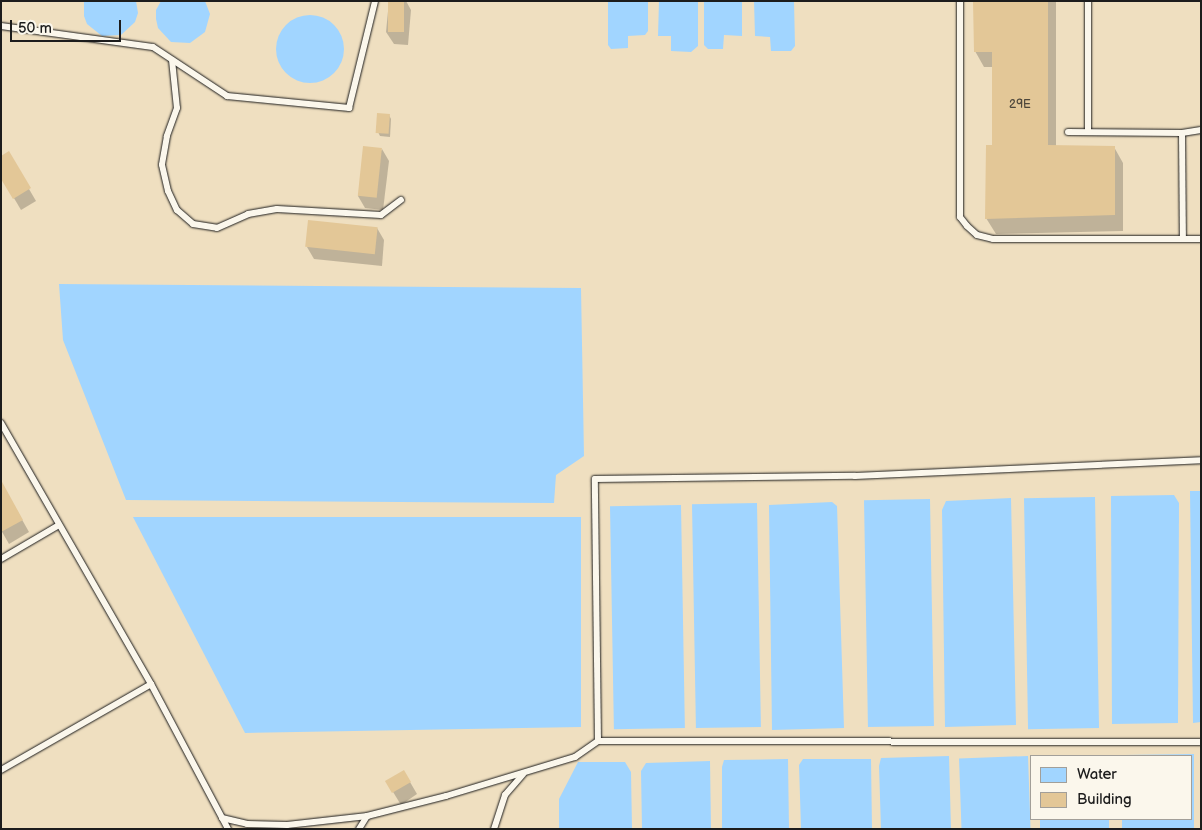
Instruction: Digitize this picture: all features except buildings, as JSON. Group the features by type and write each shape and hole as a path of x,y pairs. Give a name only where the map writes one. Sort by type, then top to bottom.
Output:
{"lane":[{"path":"1,26 153,47 227,96 348,108 375,1"},
{"path":"960,1 960,217 977,235 992,239 1201,239"},
{"path":"1088,1 1088,132"},
{"path":"172,60 177,108 167,136 162,165 168,191 177,210 193,224 217,228 248,214 276,209 381,215 401,200"},
{"path":"1068,132 1182,133 1201,130"},
{"path":"1182,133 1182,239"},
{"path":"1,424 150,684 228,829"},
{"path":"598,741 595,479 855,476 1201,460"},
{"path":"1,559 59,525"},
{"path":"1,770 150,684"},
{"path":"222,818 247,824 287,825 367,816 446,796 576,757 598,741 1201,742"},
{"path":"494,829 505,795 524,773"},
{"path":"359,829 367,816"}],"shaded area":[{"path":"1,1 1201,1 1201,829 1,829"}],"water":[{"path":"84,1 136,1 138,13 135,22 121,35 102,36 87,24 84,16"},
{"path":"161,1 205,1 210,14 205,32 190,43 171,42 158,28 156,10"},
{"path":"608,1 648,1 648,31 645,35 628,36 628,48 611,49 608,45"},
{"path":"659,1 698,1 698,46 691,52 671,51 671,36 658,36"},
{"path":"704,1 742,1 742,36 724,35 723,49 708,49 704,45"},
{"path":"754,1 794,1 795,46 791,51 771,51 770,37 755,36"},
{"path":"310,15 323,18 334,25 341,36 344,49 341,62 334,73 323,80 310,83 297,80 286,73 279,62 276,49 279,36 286,25 297,18"},
{"path":"59,284 581,288 584,456 556,475 554,503 126,500 63,340"},
{"path":"1190,491 1201,491 1201,722 1193,723"},
{"path":"1174,495 1179,503 1178,723 1112,724 1111,496"},
{"path":"1095,497 1099,728 1028,729 1024,498"},
{"path":"1011,498 1016,725 945,727 942,510 946,501"},
{"path":"930,499 934,726 868,727 864,500"},
{"path":"832,502 837,506 844,728 772,730 769,505"},
{"path":"757,503 761,727 696,728 692,504"},
{"path":"681,505 685,728 614,729 610,506"},
{"path":"133,517 581,517 581,727 245,733"},
{"path":"1194,754 1194,829 1122,829 1122,820 1192,820 1192,755 1124,755"},
{"path":"949,756 951,829 881,829 879,766 881,758"},
{"path":"1028,756 1031,829 962,829 959,758"},
{"path":"788,759 789,829 722,829 722,767 724,760"},
{"path":"803,759 871,759 872,829 801,829 799,765"},
{"path":"710,761 711,829 642,829 641,771 646,763"},
{"path":"578,762 625,762 631,772 632,829 559,829 559,799"},
{"path":"1040,820 1109,820 1109,829 1040,829"}]}
